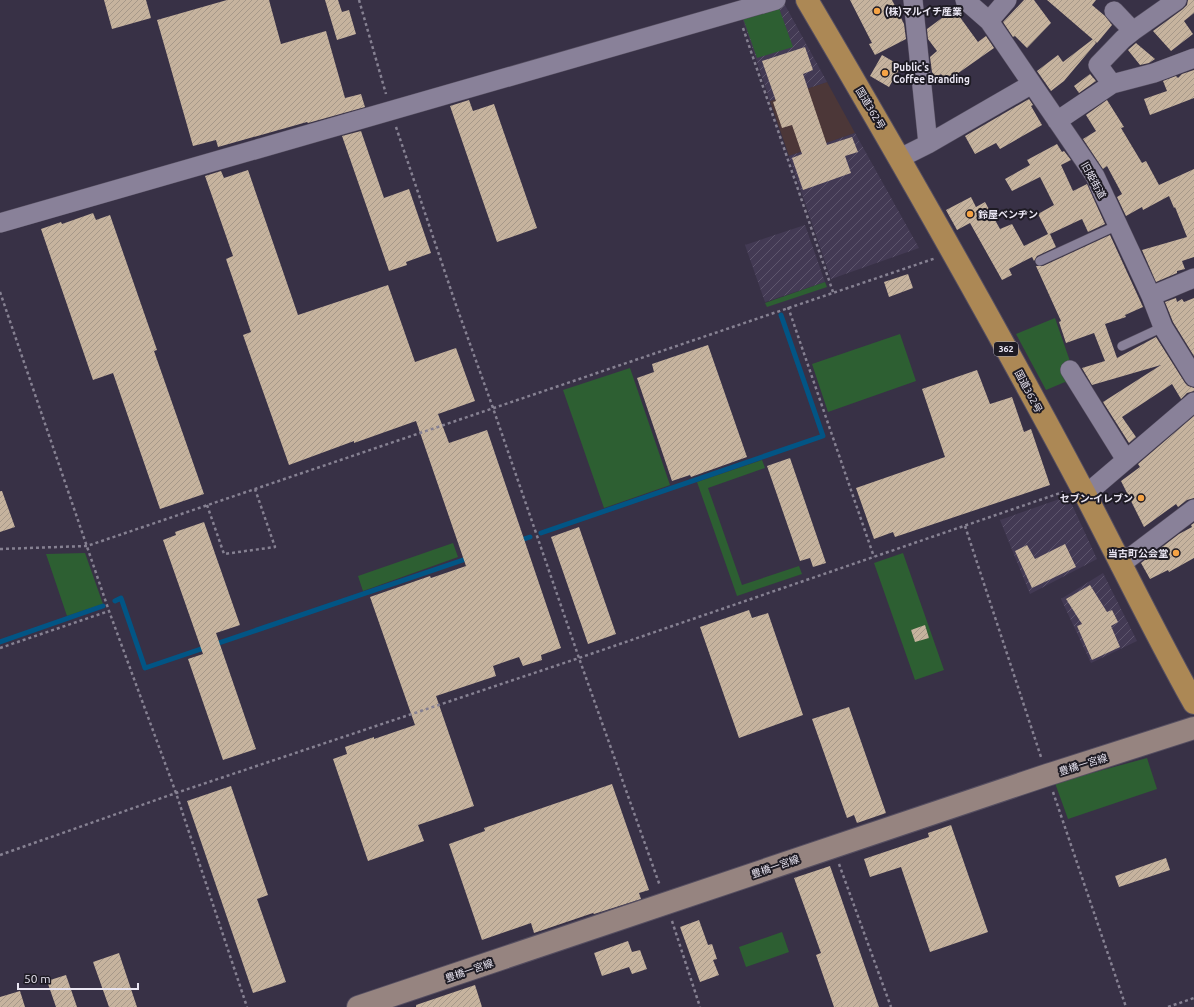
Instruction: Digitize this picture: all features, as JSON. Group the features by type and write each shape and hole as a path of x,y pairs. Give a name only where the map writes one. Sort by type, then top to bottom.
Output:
{"highway":[{"name":"国道362号","path":"807,0 900,158 953,252 1083,490 1120,565 1194,704"}],"main road":[{"name":"豊橋一宮線","path":"358,1007 832,846 1194,728"}],"street":[{"path":"0,223 776,0"},
{"path":"913,0 928,144"},
{"name":"旧姫街道","path":"965,0 990,21 1094,176 1151,296 1163,327 1194,377"},
{"path":"990,21 1007,0"},
{"path":"1112,84 1098,65 1123,39 1177,0"},
{"path":"1114,11 1133,31"},
{"path":"1057,121 1112,84 1154,73 1194,58"},
{"path":"900,158 928,144 1032,84"},
{"path":"1151,296 1194,278"},
{"path":"1070,370 1126,460"},
{"path":"1083,490 1126,460 1194,402"},
{"path":"1120,565 1194,509"}],"lane":[{"path":"1040,261 1118,225"},
{"path":"1122,346 1163,327"}],"path":[{"path":"359,0 391,110 456,305 666,903 700,1007"},
{"path":"738,10 740,20 833,292"},
{"path":"0,549 87,546 953,252"},
{"path":"0,292 109,611 176,793 247,1007"},
{"path":"788,307 874,557"},
{"path":"207,506 224,554 275,547 255,489"},
{"path":"0,855 176,793 874,557 1083,490"},
{"path":"0,648 109,611"},
{"path":"832,846 891,1007"},
{"path":"1168,1007 1194,998"}],"shaded area":[{"path":"785,5 827,82 770,101 742,17"},
{"path":"827,82 855,133 789,156 770,101"},
{"path":"855,133 919,248 831,279 789,156"},
{"path":"805,225 825,282 765,302 745,245"},
{"path":"1068,496 1097,559 1030,594 1000,520"},
{"path":"1103,573 1137,641 1091,663 1061,599"}],"green space":[{"path":"779,8 793,47 757,58 743,18"},
{"path":"825,282 827,287 767,307 765,303"},
{"path":"1055,318 1082,396 1065,382 1046,390 1016,334"},
{"path":"900,334 916,381 828,412 812,364"},
{"path":"630,368 670,485 604,508 563,390"},
{"path":"762,460 765,468 708,488 742,585 799,566 802,574 737,596 697,482"},
{"path":"453,543 458,557 363,591 358,576"},
{"path":"85,553 103,604 67,616 46,554"},
{"path":"903,553 944,670 915,680 874,563"},
{"path":"1147,758 1157,789 1068,819 1055,783"},
{"path":"782,932 789,952 746,967 739,947"}],"building":[{"path":"104,0 146,0 151,18 112,29"},
{"path":"227,0 269,0 281,44 326,31 345,98 361,94 365,107 218,147 216,140 193,146 157,20"},
{"path":"325,0 338,0 342,12 349,10 356,34 337,40"},
{"path":"850,0 892,0 904,24 906,39 875,55 869,44 872,43"},
{"path":"1024,0 1034,0 1051,23 1027,48 1015,36 1013,37 1003,22"},
{"path":"1047,0 1096,0 1092,5 1105,16 1112,25 1097,43"},
{"path":"1188,0 1194,0 1194,13 1184,21 1193,34 1171,51 1153,31 1183,9 1187,5"},
{"path":"954,9 978,42 986,36 994,48 947,81 941,74 936,78 932,72 930,57 937,51 928,39 927,29"},
{"path":"1093,39 1096,43 1064,81 1051,91 1037,71 1058,55 1063,62"},
{"path":"1136,43 1155,59 1149,63 1140,65 1128,50"},
{"path":"805,47 813,70 803,74 827,145 852,137 858,152 845,156 851,173 803,190 792,158 802,154 792,125 782,128 773,102 776,101 762,61"},
{"name":"Public's Coffee Branding","path":"882,55 901,66 889,87 870,76"},
{"path":"1194,70 1194,98 1150,115 1144,99 1167,91 1163,81 1176,76 1178,78 1182,74"},
{"path":"1090,74 1096,81 1079,93 1074,86"},
{"path":"1029,99 1033,105 1031,106 1042,125 1000,149 996,143 975,154 965,136"},
{"path":"469,100 473,111 494,104 537,228 497,242 450,106"},
{"path":"1107,100 1124,127 1121,128 1142,163 1146,161 1159,185 1194,169 1194,257 1182,261 1185,269 1177,271 1177,273 1156,282 1142,250 1187,237 1169,196 1143,210 1142,207 1126,216 1117,197 1122,194 1107,166 1103,169 1083,139 1096,131 1086,115"},
{"path":"361,131 384,198 409,189 431,253 406,262 407,265 389,271 342,136"},
{"path":"1057,144 1062,152 1064,151 1071,160 1061,165 1073,191 1087,184 1105,224 1088,232 1082,219 1050,234 1056,247 1037,256 1034,261 1032,257 1009,269 1012,275 1002,280 970,223 957,230 946,210 971,197 976,207 985,202 1000,229 1012,224 1024,246 1048,234 1038,214 1054,205 1040,177 1012,191 1005,179 1030,165 1027,160"},
{"path":"248,170 298,315 388,285 415,362 456,348 475,401 438,414 449,443 487,430 561,648 541,655 542,660 523,666 519,657 493,666 496,676 436,696 474,806 418,825 424,841 368,861 333,759 347,754 345,747 415,725 370,597 430,576 431,578 466,566 416,421 354,443 354,441 289,465 243,335 251,332 226,259 233,256 205,176 221,171 224,178"},
{"path":"93,213 96,220 110,215 157,350 154,351 204,494 160,509 113,373 93,380 41,229 61,222 62,224"},
{"path":"1110,235 1143,307 1125,315 1126,317 1105,324 1117,358 1156,337 1185,383 1194,388 1194,391 1187,393 1181,399 1172,384 1122,417 1136,437 1129,443 1103,402 1161,365 1092,385 1082,368 1105,361 1094,333 1066,343 1059,322 1061,321 1036,266 1043,266"},
{"path":"908,274 913,288 889,297 884,282"},
{"path":"1176,298 1177,302 1182,299 1184,302 1194,298 1194,356 1173,322 1165,302"},
{"path":"708,345 747,457 691,477 690,475 672,481 637,378 654,372 652,364"},
{"path":"977,370 990,404 1012,397 1024,432 1031,429 1050,485 895,537 893,532 874,539 856,488 945,457 922,389"},
{"path":"1194,416 1194,498 1187,500 1178,507 1176,504 1144,527 1121,481 1140,467 1138,464"},
{"path":"790,458 826,563 813,567 810,558 800,561 767,466"},
{"path":"0,491 2,491 15,527 0,532"},
{"path":"204,522 240,625 216,633 256,749 223,760 188,659 203,654 163,540 176,535 175,532"},
{"name":"当古町公会堂","path":"1194,523 1194,558 1169,572 1168,570 1150,579 1141,563 1179,534 1192,527 1191,525"},
{"path":"579,527 616,634 588,644 551,537"},
{"path":"1065,544 1076,567 1032,588 1015,551 1027,545 1035,559"},
{"path":"1090,585 1107,612 1112,610 1118,622 1111,626 1120,647 1092,660 1077,626 1082,624 1066,599"},
{"path":"749,610 752,618 768,613 803,715 739,738 700,627"},
{"path":"925,625 929,638 915,642 911,630"},
{"path":"849,707 886,813 857,823 854,815 847,818 812,719"},
{"path":"612,784 649,890 639,893 641,899 534,933 531,923 482,940 449,844 485,831 484,828"},
{"path":"231,786 268,895 257,899 286,982 253,993 187,801"},
{"path":"951,825 988,932 930,952 901,867 870,877 864,859 929,837 928,833"},
{"path":"1166,858 1170,870 1119,887 1115,876"},
{"path":"830,866 879,1007 834,1007 816,955 821,953 794,878"},
{"path":"699,920 708,945 712,944 717,959 713,960 719,975 700,982 680,927"},
{"path":"628,941 632,952 640,950 647,969 632,974 629,967 602,976 594,953"},
{"path":"119,953 137,1007 109,1007 93,962"},
{"path":"66,975 77,1007 56,1007 47,981"},
{"path":"475,985 482,1007 416,1007 416,1005"},
{"path":"20,991 25,1007 0,1007 0,997"}],"waterway":[{"path":"541,533 823,436 781,315"},
{"path":"518,541 530,537"},
{"path":"115,601 121,598 145,668 469,558"},
{"path":"0,642 103,606"}],"place":[{"name":"(株)マルイチ産業","path":"877,11"},
{"name":"Public's Coffee Branding","path":"885,73"},
{"name":"鈴屋ベンヂン","path":"970,214"},
{"name":"セブン-イレブン","path":"1141,498"},
{"name":"当古町公会堂","path":"1176,553"}]}
